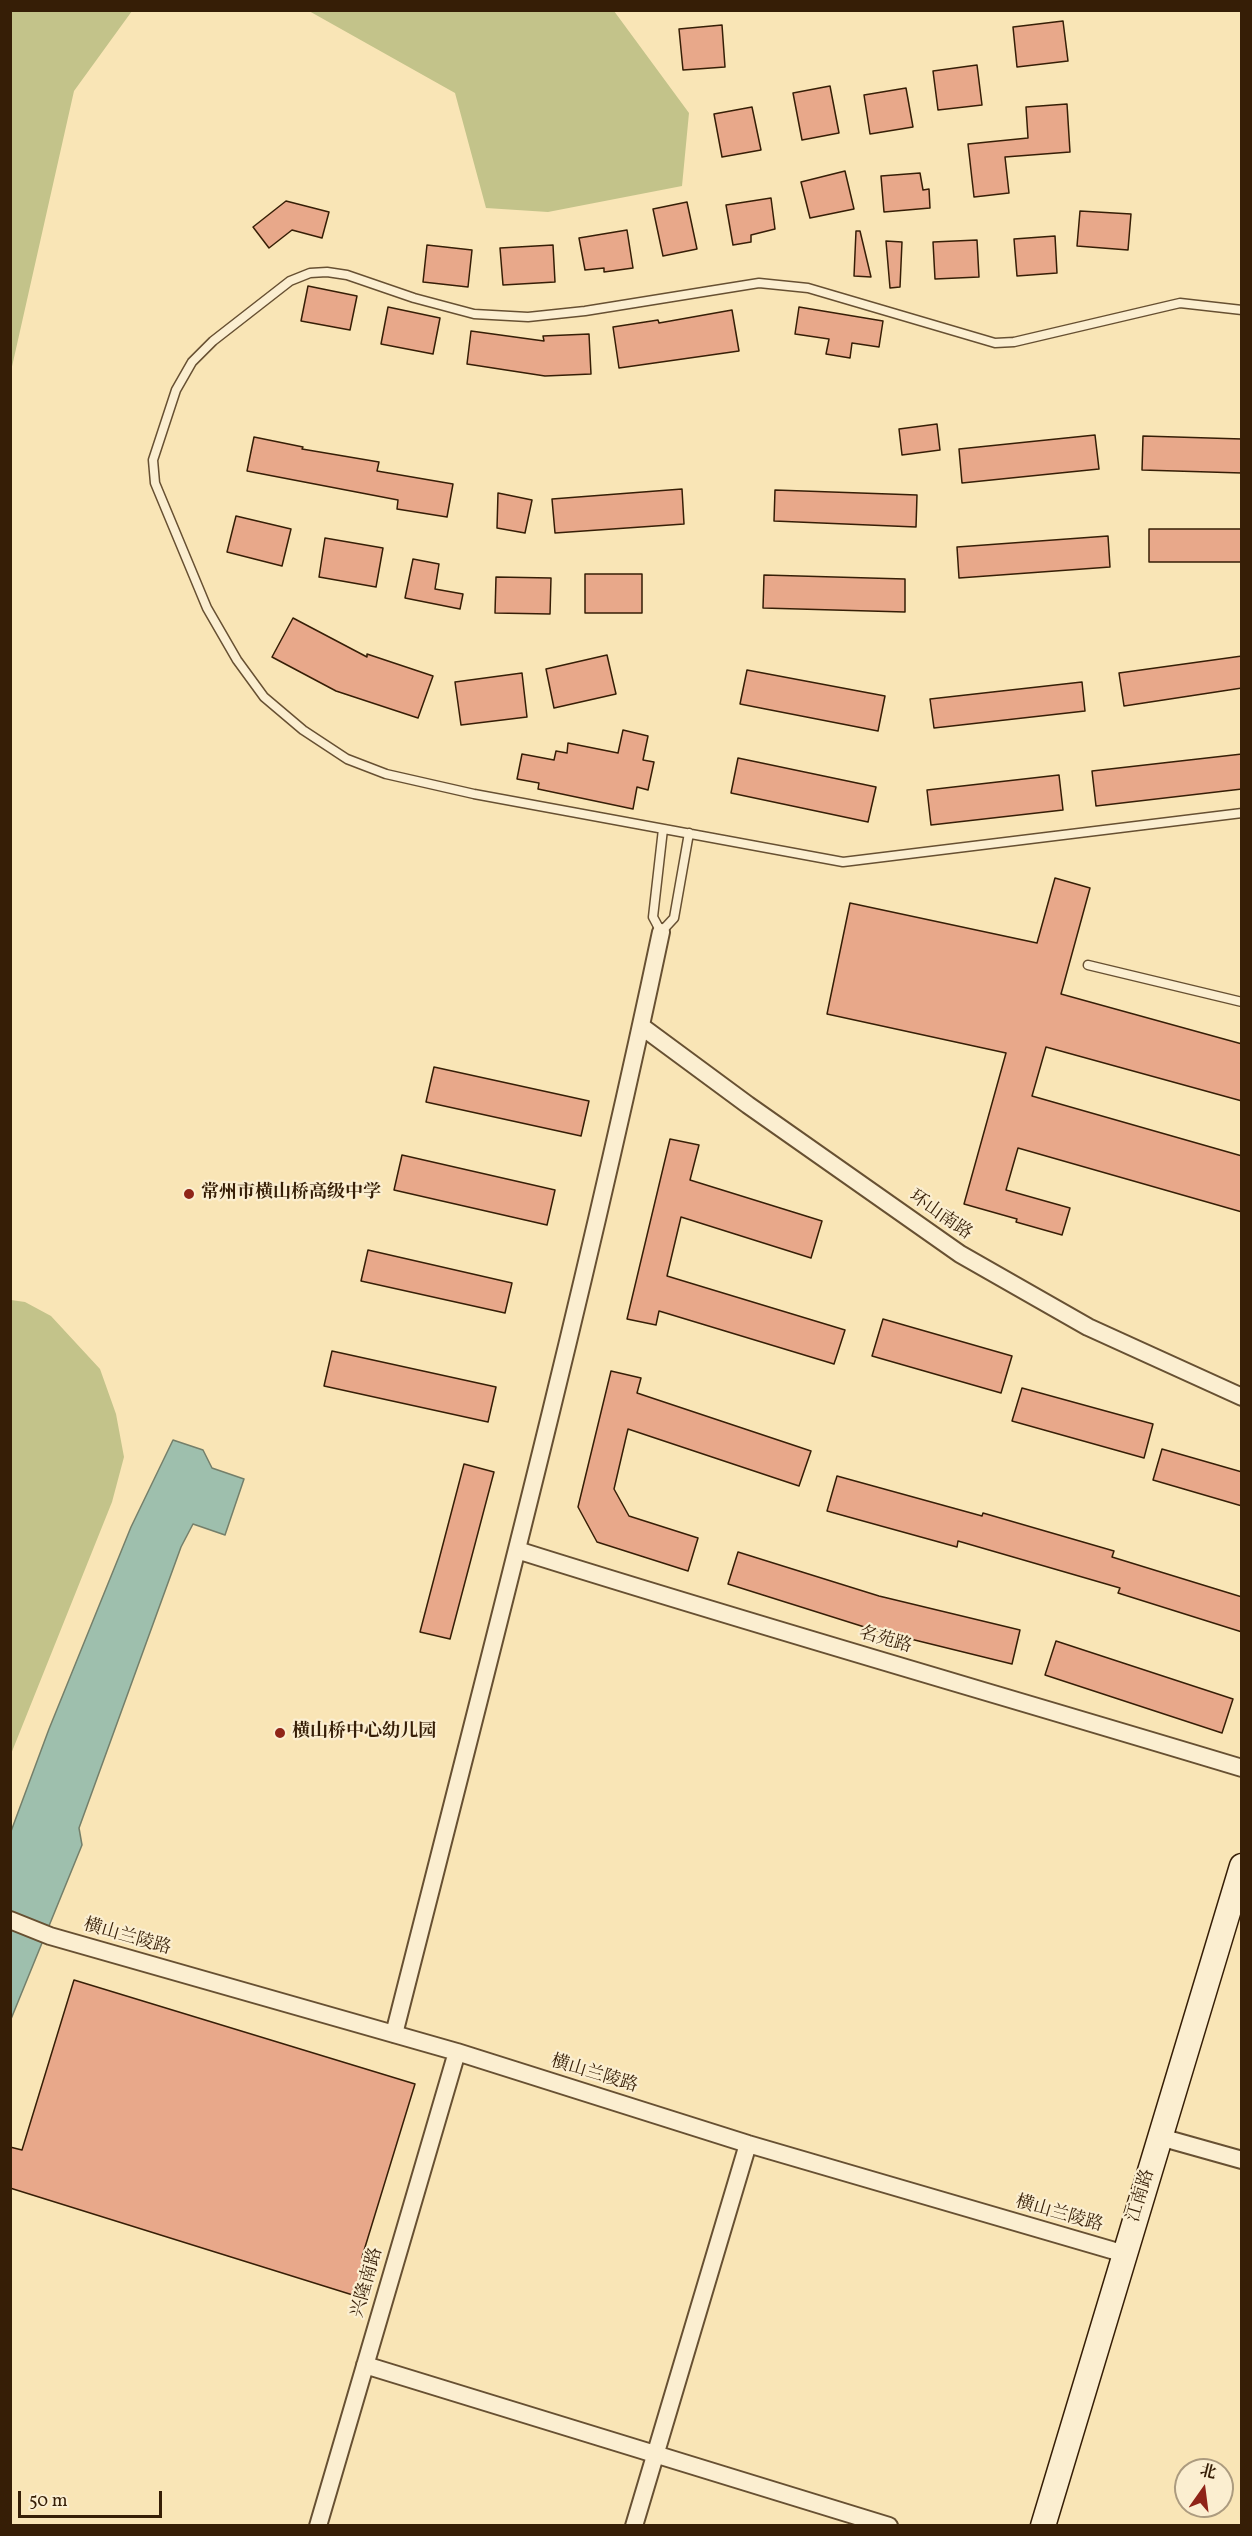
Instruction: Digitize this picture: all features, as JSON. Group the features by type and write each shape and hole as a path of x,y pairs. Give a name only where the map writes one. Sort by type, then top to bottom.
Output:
{"main road":[{"name":"江南路","path":"1043,2526 1242,1866"}],"street":[{"path":"394,2034 517,1550 641,1026 661,932"},
{"name":"环山南路","path":"641,1026 757,1112 960,1254 1088,1327 1242,1397"},
{"name":"名苑路","path":"517,1550 687,1604 1242,1768"},
{"name":"横山兰陵路","path":"10,1920 50,1936 457,2052 748,2144 1125,2254"},
{"name":"兴隆南路","path":"318,2526 457,2052"},
{"path":"1160,2136 1242,2160"},
{"path":"634,2526 748,2144"},
{"path":"365,2365 889,2526"}],"lane":[{"path":"1242,310 1180,303 1014,342 995,343 808,288 779,284 759,283 585,311 528,317 474,314 414,298 347,275 309,273 290,281 213,342 192,362 176,390 153,460 155,483 207,608 237,660 264,697 303,730 347,759 386,774 474,794 843,862 1242,813"},
{"path":"663,829 653,917 661,932 674,918 689,833"},
{"path":"1088,965 1242,1002"}],"green space":[{"path":"11,10 132,11 74,91 11,371"},
{"path":"309,11 614,11 689,113 682,186 548,212 486,208 455,93"},
{"path":"11,1300 25,1302 51,1316 100,1369 116,1414 124,1457 112,1502 11,1754"}],"shaded area":[{"path":"173,1440 203,1450 212,1468 244,1479 225,1535 193,1524 181,1547 79,1828 82,1845 11,2019 10,1834 49,1729 131,1527"}],"building":[{"path":"1063,21 1068,61 1017,67 1013,27"},
{"path":"722,25 725,67 683,70 679,29"},
{"path":"977,65 982,105 938,110 933,71"},
{"path":"830,86 839,133 802,140 793,93"},
{"path":"906,88 913,127 870,134 864,95"},
{"path":"1067,104 1070,152 1005,157 1009,193 974,197 968,144 1028,138 1026,107"},
{"path":"752,107 761,150 722,157 714,114"},
{"path":"845,171 854,209 810,218 801,182"},
{"path":"920,173 923,190 929,189 930,208 884,212 881,176"},
{"path":"771,198 775,229 751,235 751,242 733,245 726,205"},
{"path":"286,201 329,212 322,238 292,230 269,248 253,227"},
{"path":"687,202 697,249 663,256 653,209"},
{"path":"1080,211 1131,214 1128,250 1077,246"},
{"path":"627,230 633,268 604,272 604,268 585,270 579,238"},
{"path":"856,231 860,231 871,277 854,276"},
{"path":"1055,236 1057,273 1017,276 1014,239"},
{"path":"977,240 979,277 935,279 933,242"},
{"path":"886,241 902,242 900,287 890,288"},
{"path":"427,245 472,250 468,287 423,282"},
{"path":"553,245 555,282 503,285 500,248"},
{"path":"308,286 357,296 350,330 301,321"},
{"path":"388,307 440,318 433,354 381,344"},
{"path":"799,307 883,321 879,347 852,343 850,358 826,354 829,339 795,334"},
{"path":"732,310 739,351 619,368 613,327 658,320 659,323"},
{"path":"471,331 544,341 543,336 589,334 591,374 545,376 467,364"},
{"path":"937,424 940,450 902,455 899,429"},
{"path":"1095,435 1099,469 962,483 959,449"},
{"path":"1143,436 1242,439 1242,473 1142,470"},
{"path":"254,437 303,447 302,449 379,462 377,471 453,484 447,517 397,509 398,500 247,471"},
{"path":"682,489 684,524 555,533 552,499"},
{"path":"775,490 917,495 916,527 774,521"},
{"path":"498,493 532,500 525,533 497,528"},
{"path":"236,516 291,529 282,566 227,552"},
{"path":"1149,529 1242,529 1242,562 1149,562"},
{"path":"1108,536 1110,567 959,578 957,547"},
{"path":"325,538 383,548 376,587 319,577"},
{"path":"413,559 439,564 435,589 463,594 460,609 405,598"},
{"path":"585,574 642,574 642,613 585,613"},
{"path":"764,575 905,579 905,612 763,608"},
{"path":"496,577 551,578 550,614 495,613"},
{"path":"293,618 367,657 367,654 433,676 418,718 336,691 272,657"},
{"path":"607,655 616,694 554,708 546,669"},
{"path":"1242,656 1242,688 1124,706 1119,673"},
{"path":"747,670 885,696 878,731 740,704"},
{"path":"522,673 527,717 461,725 455,682"},
{"path":"1082,682 1085,711 934,728 930,699"},
{"path":"623,730 648,736 643,760 654,762 648,790 637,787 633,809 538,789 539,783 517,779 522,754 554,760 556,751 567,753 568,743 618,753"},
{"path":"1242,754 1242,789 1096,806 1092,771"},
{"path":"738,758 876,787 868,822 731,793"},
{"path":"1059,775 1063,810 931,825 927,790"},
{"path":"1055,878 1090,888 1061,994 1242,1044 1242,1101 1046,1047 1032,1096 1242,1156 1242,1212 1018,1148 1006,1190 1070,1208 1062,1235 964,1204 1006,1053 827,1014 850,903 1037,943"},
{"path":"434,1067 589,1101 581,1136 426,1102"},
{"path":"670,1139 699,1145 690,1180 822,1221 811,1258 681,1217 667,1276 845,1330 834,1364 659,1311 656,1325 627,1319"},
{"path":"402,1155 555,1190 547,1225 394,1190"},
{"path":"368,1250 512,1283 505,1313 361,1281"},
{"path":"883,1319 1012,1356 1001,1393 872,1356"},
{"path":"332,1351 496,1387 488,1422 324,1386"},
{"path":"611,1371 641,1378 637,1393 811,1451 799,1486 628,1429 614,1489 629,1516 698,1538 688,1571 597,1542 578,1507"},
{"path":"1022,1388 1153,1424 1144,1458 1012,1421"},
{"path":"1162,1449 1242,1472 1242,1506 1153,1480"},
{"path":"464,1464 494,1472 450,1639 420,1632"},
{"path":"837,1476 982,1516 983,1513 1114,1551 1112,1557 1242,1597 1242,1632 1118,1593 1120,1588 958,1541 957,1547 827,1511"},
{"path":"738,1552 879,1596 1020,1630 1012,1664 874,1630 728,1584"},
{"path":"1056,1641 1233,1699 1222,1733 1045,1675"},
{"path":"74,1980 415,2084 362,2257 368,2259 356,2296 10,2188 10,2147 22,2150"}],"place":[{"name":"常州市横山桥高级中学","path":"189,1194"},
{"name":"横山桥中心幼儿园","path":"280,1733"}]}
